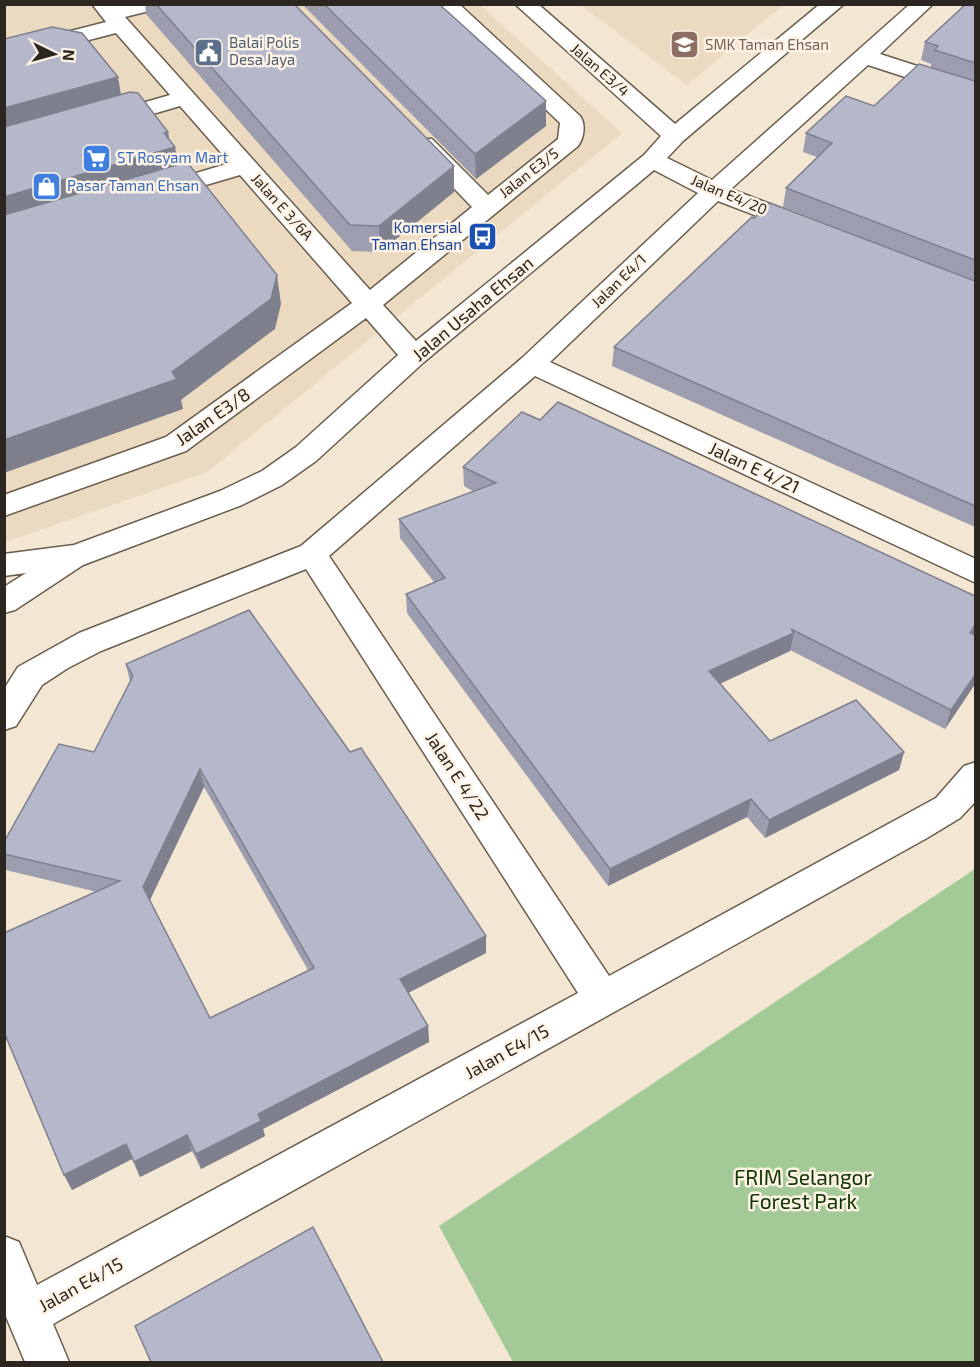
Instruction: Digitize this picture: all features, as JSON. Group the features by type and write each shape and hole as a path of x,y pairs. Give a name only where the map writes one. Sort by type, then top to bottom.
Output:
{"street":[{"path":"4,55 110,14 149,4"},
{"name":"Jalan E3/5","path":"368,304 570,141 572,121 446,4"},
{"name":"Jalan E3/4","path":"525,4 675,136"},
{"name":"Jalan Usaha Ehsan","path":"4,602 77,556 231,498 272,478 306,454 414,356 652,160 675,136 834,4"},
{"name":"Jalan E4/1","path":"4,717 30,676 56,658 90,642 312,554 532,364 714,191 923,4"},
{"name":"Jalan E 3/6A","path":"110,14 414,356"},
{"path":"866,57 975,93"},
{"path":"83,127 184,98"},
{"path":"411,131 486,207"},
{"name":"Jalan E4/20","path":"652,160 714,191 830,236"},
{"path":"131,201 245,166"},
{"name":"Jalan E3/8","path":"4,506 176,444 368,304"},
{"name":"Jalan E 4/21","path":"532,364 975,572"},
{"name":"Jalan E 4/22","path":"312,554 603,999"},
{"name":"Jalan Usaha Ehsan","path":"4,565 77,556"},
{"name":"Jalan E4/15","path":"28,1314 948,808 975,776"},
{"path":"4,1257 47,1362"}],"shaded area":[{"path":"4,5 480,5 622,133 207,472 5,542"},
{"name":"SMK Taman Ehsan","path":"581,5 783,5 687,85"}],"green space":[{"name":"FRIM Selangor Forest Park","path":"975,869 975,1362 513,1362 439,1226"}],"building":[{"path":"156,4 294,4 454,166 379,226 350,225"},
{"path":"324,4 439,4 546,101 475,154"},
{"path":"966,4 975,4 975,63 935,50 938,46 925,42"},
{"path":"52,27 82,33 118,77 4,108 4,39"},
{"path":"919,64 975,81 975,260 786,188 832,143 806,133 846,96 874,106"},
{"path":"130,92 138,93 168,132 164,133 175,147 4,197 4,127"},
{"path":"187,162 277,275 271,299 172,372 177,379 4,440 4,215"},
{"path":"770,203 975,281 975,506 614,347 752,217 754,218"},
{"path":"558,402 975,596 975,625 970,633 975,635 975,675 951,710 791,629 794,633 709,671 770,741 856,700 904,752 769,820 751,799 610,869 406,594 445,578 399,519 496,483 463,467 522,412 540,420"},
{"path":"249,610 350,752 361,748 486,936 400,979 428,1026 258,1114 261,1121 196,1154 187,1135 134,1162 126,1144 64,1175 4,1032 4,933 120,881 4,854 4,842 59,744 94,752 133,676 126,664","holes":["200,769 314,968 210,1018 143,887"]},
{"path":"313,1227 383,1362 151,1362 135,1326"}],"place":[{"name":"SMK Taman Ehsan","path":"684,45"},
{"name":"Balai Polis Desa Jaya","path":"208,52"},
{"name":"ST Rosyam Mart","path":"96,158"},
{"name":"Pasar Taman Ehsan","path":"46,186"},
{"name":"Komersial Taman Ehsan","path":"483,237"}]}
